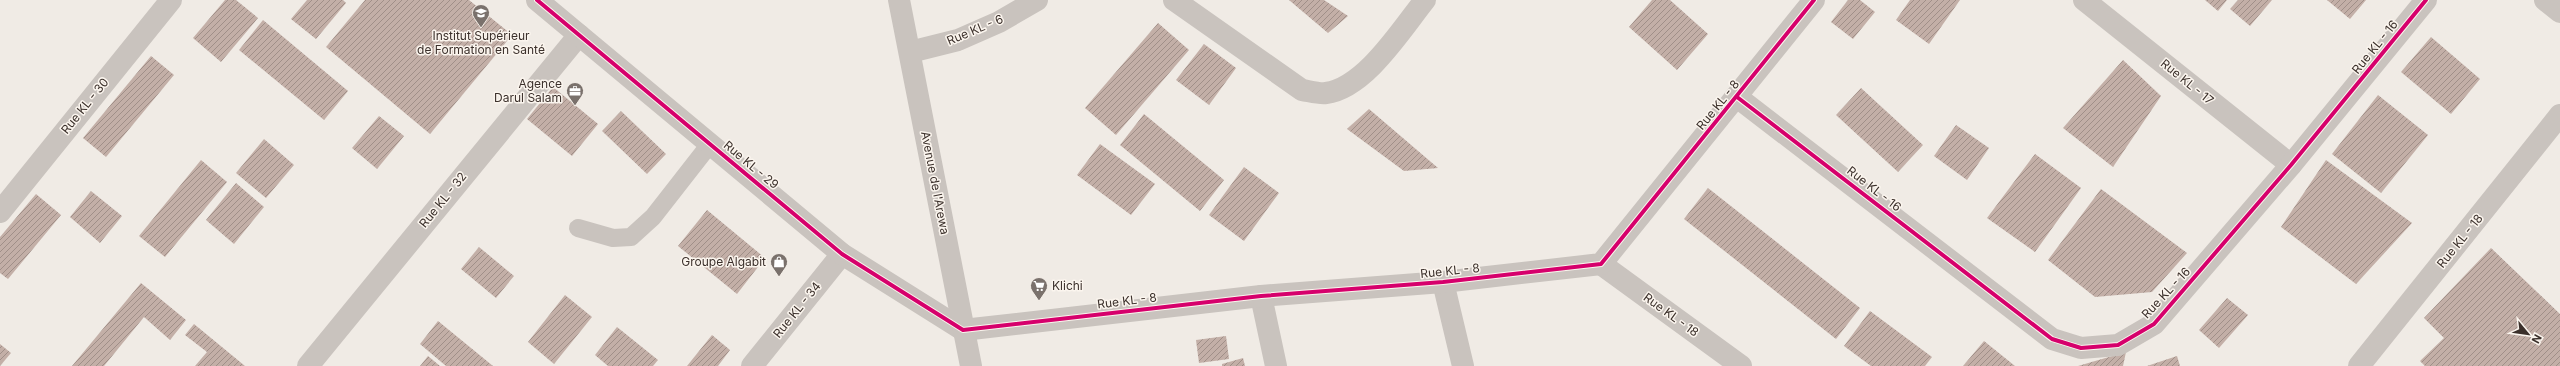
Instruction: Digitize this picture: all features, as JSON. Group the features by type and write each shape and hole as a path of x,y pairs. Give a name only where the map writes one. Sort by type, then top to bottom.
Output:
{"street":[{"name":"Rue KL - 30","path":"0,212 171,0"},
{"name":"Rue KL - 29","path":"537,0 842,254 963,330"},
{"name":"Avenue de l'Arewa","path":"899,0 971,366"},
{"name":"Rue KL - 6","path":"910,52 958,40 999,22 1037,0"},
{"path":"1174,0 1302,90 1325,94 1346,88 1363,77 1425,0"},
{"name":"Rue KL - 8","path":"963,330 1261,296 1443,282 1601,264 1814,0"},
{"name":"Rue KL - 17","path":"2084,0 2291,165"},
{"name":"Rue KL - 16","path":"1737,97 2052,339 2081,348 2118,345 2154,324 2291,165 2426,0"},
{"path":"2544,0 2560,12"},
{"name":"Rue KL - 32","path":"308,366 579,35"},
{"name":"Rue KL - 18","path":"2359,366 2560,115"},
{"name":"Rue KL - 34","path":"752,366 842,254"},
{"name":"Rue KL - 18","path":"1601,264 1741,366"},
{"path":"1443,282 1463,366"},
{"path":"1261,296 1276,366"}],"lane":[{"path":"578,228 613,238 632,237 653,217 710,144"}],"building":[{"path":"225,0 236,0 258,18 221,62 193,38"},
{"path":"307,0 343,0 346,3 316,39 291,19"},
{"path":"365,0 469,0 512,35 430,134 326,47"},
{"path":"1289,0 1324,0 1348,16 1328,33"},
{"path":"1652,0 1670,0 1708,34 1677,70 1629,27"},
{"path":"1848,0 1860,0 1875,12 1853,39 1831,22"},
{"path":"1910,0 1960,0 1929,44 1896,20"},
{"path":"2205,0 2227,0 2218,11"},
{"path":"2238,0 2272,0 2250,26 2230,9"},
{"path":"2327,0 2366,0 2350,19"},
{"path":"263,20 348,91 324,120 239,50"},
{"path":"1158,23 1189,50 1116,135 1085,108"},
{"path":"2431,37 2480,79 2451,114 2401,72"},
{"path":"1204,44 1236,68 1209,105 1176,80"},
{"path":"151,56 174,75 106,157 83,138"},
{"path":"2123,60 2161,96 2113,167 2063,128"},
{"path":"553,87 598,124 572,156 527,119"},
{"path":"1861,88 1923,145 1898,172 1836,115"},
{"path":"2378,95 2428,135 2381,193 2332,154"},
{"path":"1369,109 1438,168 1404,171 1347,129"},
{"path":"621,111 666,154 647,174 602,131"},
{"path":"1144,114 1224,180 1200,211 1120,145"},
{"path":"379,116 404,136 377,169 352,148"},
{"path":"1956,125 1989,148 1967,180 1934,156"},
{"path":"264,139 294,165 266,198 236,173"},
{"path":"1100,144 1155,184 1131,215 1077,175"},
{"path":"2035,154 2081,188 2035,252 1987,218"},
{"path":"201,160 227,182 165,257 139,236"},
{"path":"2326,160 2412,223 2356,284 2281,227"},
{"path":"1244,167 1279,193 1244,241 1209,215"},
{"path":"236,183 264,207 234,244 206,220"},
{"path":"1708,188 1860,308 1836,339 1684,219"},
{"path":"2101,189 2187,253 2152,292 2095,297 2048,260"},
{"path":"91,191 122,216 100,243 70,217"},
{"path":"36,194 61,215 8,279 0,273 0,237"},
{"path":"707,210 765,258 737,294 678,246"},
{"path":"479,247 514,276 496,298 461,269"},
{"path":"2491,248 2560,314 2560,366 2425,366 2420,361 2444,338 2424,318"},
{"path":"141,283 186,320 170,340 144,317 104,366 72,366"},
{"path":"565,295 592,317 554,364 528,342"},
{"path":"2227,298 2248,315 2219,348 2199,330"},
{"path":"1870,311 1932,357 1925,366 1871,366 1844,346"},
{"path":"438,321 493,366 446,366 420,344"},
{"path":"194,324 245,366 195,366 207,352 185,335"},
{"path":"617,327 658,360 653,366 608,366 595,355"},
{"path":"712,335 730,350 718,366 687,366"},
{"path":"1226,336 1229,359 1199,363 1196,340"},
{"path":"1984,341 2015,366 1963,366"},
{"path":"0,344 11,353 0,366"},
{"path":"2126,352 2123,366 2078,366"},
{"path":"428,356 440,366 420,366"},
{"path":"2177,356 2180,366 2147,366"},
{"path":"1243,358 1245,366 1222,366 1222,364"}],"cycle path":[{"path":"537,0 842,254 963,330 1261,296 1443,282 1601,264 1814,0"},
{"path":"1737,97 2052,339 2081,348 2118,345 2154,324 2291,165 2426,0"}],"place":[{"name":"Institut Supérieur de Formation en Santé","path":"481,28"},
{"name":"Agence Darul Salam","path":"575,106"},
{"name":"Groupe Algabit","path":"779,277"},
{"name":"Klichi","path":"1039,301"}]}
